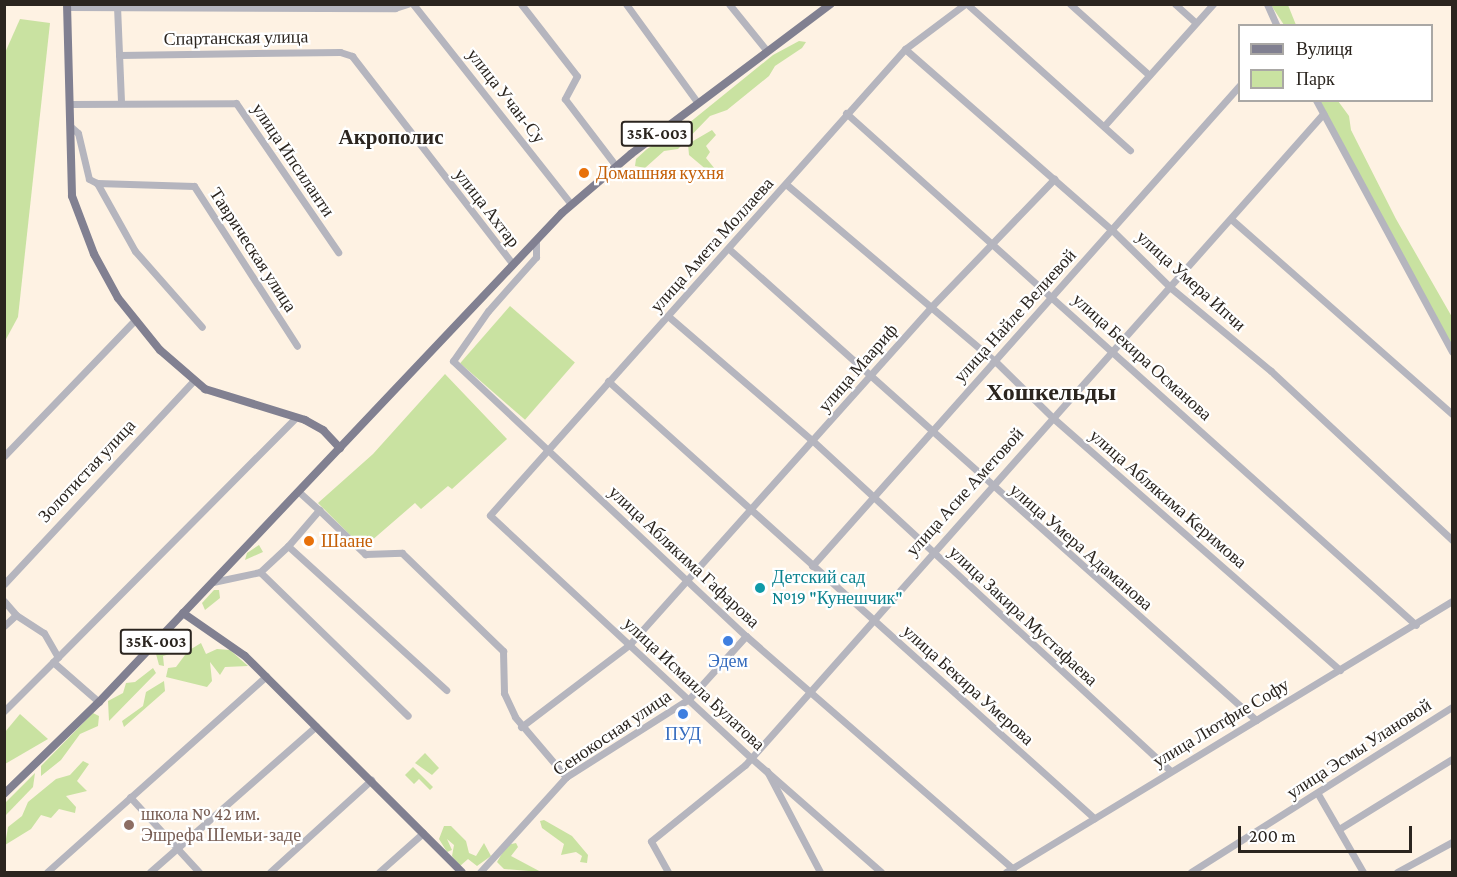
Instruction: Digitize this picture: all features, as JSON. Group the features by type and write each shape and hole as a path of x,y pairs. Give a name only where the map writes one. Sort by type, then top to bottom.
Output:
{"main road":[{"name":"35К-003","path":"4,794 99,702 571,204 616,166 831,4"},
{"path":"67,6 72,196 77,216 94,254 134,321 193,381 227,398 296,417 323,430 340,448"},
{"path":"183,613 199,627 228,641 266,676 462,873"}],"street":[{"path":"67,6 395,8 407,4"},
{"path":"520,4 577,76 565,99 616,166"},
{"path":"626,4 698,103"},
{"path":"729,4 767,51"},
{"path":"966,4 1130,150"},
{"name":"улица Амета Моллаева","path":"490,515 608,381 787,185 846,113 905,49 966,4"},
{"path":"1070,4 1149,75"},
{"path":"1175,4 1196,23"},
{"path":"1104,126 1213,4"},
{"path":"1267,4 1276,24"},
{"name":"улица Учан-Су","path":"415,5 571,204"},
{"path":"117,6 121,103"},
{"name":"улица Умера Ипчи","path":"905,49 1112,230 1171,288 1271,371 1452,540"},
{"name":"Спартанская улица","path":"119,55 340,52 352,56"},
{"name":"улица Ахтар","path":"352,56 513,264"},
{"name":"улица Найле Велиевой","path":"812,566 996,362 1238,86"},
{"path":"1317,102 1452,352"},
{"name":"улица Ипсиланти","path":"70,104 237,103 338,252"},
{"name":"улица Бекира Османова","path":"846,113 993,242 1416,625"},
{"name":"улица Асие Аметовой","path":"668,873 651,841 745,765 931,551 1171,288 1323,114"},
{"path":"71,127 78,133 89,179 97,183 135,251 202,327"},
{"name":"улица Маариф","path":"521,727 629,645 753,511 931,307 1054,179"},
{"name":"Таврическая улица","path":"97,183 194,186 297,346"},
{"name":"улица Аблякима Керимова","path":"787,185 996,362 1053,418 1340,670"},
{"path":"1231,219 1452,414"},
{"name":"улица Аблякима Гафарова","path":"536,241 536,257 488,311 453,361 547,452 746,636 810,689 1010,871"},
{"name":"улица Умера Адаманова","path":"729,249 871,378 933,430 990,486 1256,720"},
{"name":"улица Закира Мустафаева","path":"668,316 813,441 1170,771"},
{"path":"4,456 134,321"},
{"name":"Золотистая улица","path":"4,584 193,381"},
{"name":"улица Бекира Умерова","path":"608,381 1094,818"},
{"path":"4,711 296,417"},
{"path":"298,490 365,554 402,553 503,651 504,693 521,727 566,777"},
{"path":"212,582 260,572 288,546 319,510"},
{"name":"улица Исмаила Булатова","path":"490,515 750,757 881,873"},
{"path":"288,546 446,690"},
{"path":"260,572 408,716"},
{"path":"4,601 16,615 44,633 55,660 99,702"},
{"name":"улица Лютфие Софу","path":"1010,871 1170,771 1416,625 1452,601"},
{"path":"4,626 16,615"},
{"path":"689,699 746,636"},
{"path":"47,873 266,676"},
{"name":"Сенокосная улица","path":"480,873 566,777 689,699"},
{"name":"улица Эсмы Улановой","path":"1191,873 1318,794 1452,706"},
{"path":"150,873 316,726"},
{"path":"1339,830 1452,759"},
{"path":"766,769 820,873"},
{"path":"270,873 370,780"},
{"path":"1318,794 1363,873"},
{"path":"130,797 200,873"},
{"path":"379,873 423,833"},
{"path":"1397,873 1452,842"}],"green space":[{"path":"1271,5 1288,5 1296,24 1283,24"},
{"path":"20,19 50,23 18,317 5,341 4,55"},
{"path":"799,41 806,42 802,48 775,66 769,76 727,110 710,116 678,149 664,151 645,168 635,166 636,159 647,149 689,123 773,55"},
{"path":"1321,102 1339,102 1349,116 1351,130 1396,219 1452,317 1452,347"},
{"path":"712,130 716,135 706,146 710,152 706,158 715,169 708,171 689,155 688,144"},
{"path":"510,306 575,362 525,420 460,363"},
{"path":"445,374 507,439 452,489 448,486 421,509 415,503 363,548 318,503 373,454"},
{"path":"259,545 263,552 245,560 247,553"},
{"path":"214,590 219,590 220,598 205,610 202,603"},
{"path":"182,640 176,652 163,656 164,666 159,665 156,654"},
{"path":"201,643 206,654 217,649 230,650 248,666 225,667 220,675 210,662 212,681 207,687 166,677 168,668 176,667 188,651"},
{"path":"153,668 156,673 109,721 108,701 123,693 126,683 135,682"},
{"path":"164,681 165,691 124,727 122,721 143,706 146,692"},
{"path":"93,713 99,716 98,726 80,734 61,760 41,776 41,766"},
{"path":"20,714 48,739 5,764 5,732"},
{"path":"425,753 439,768 432,775 415,763"},
{"path":"83,761 89,764 77,781 87,791 66,796 76,807 75,813 59,809 51,818 41,815 31,829 5,845 8,827 22,816 28,802 56,779 70,775"},
{"path":"413,767 433,787 430,790 419,779 414,784 405,775"},
{"path":"35,773 33,787 5,816 5,803"},
{"path":"544,820 572,836 588,855 587,863 580,862 582,856 576,852 561,855 564,844 542,828 540,821"},
{"path":"444,826 451,826 466,841 469,853 476,856 484,843 491,856 477,866 468,859 460,866 452,856 454,845 447,839 452,850 447,852 439,839"},
{"path":"516,843 518,847 511,856 541,872 504,869 497,862 507,845"}],"place":[{"name":"Домашняя кухня","path":"584,173"},
{"name":"Шаане","path":"309,541"},
{"name":"Детский сад №19 \"Кунешчик\"","path":"760,588"},
{"name":"Эдем","path":"728,641"},
{"name":"ПУД","path":"683,714"},
{"name":"школа № 42 им. Эшрефа Шемьи-заде","path":"129,825"}],"district":[{"name":"Акрополис","path":"391,137"},
{"name":"Хошкельды","path":"1051,392"}]}
